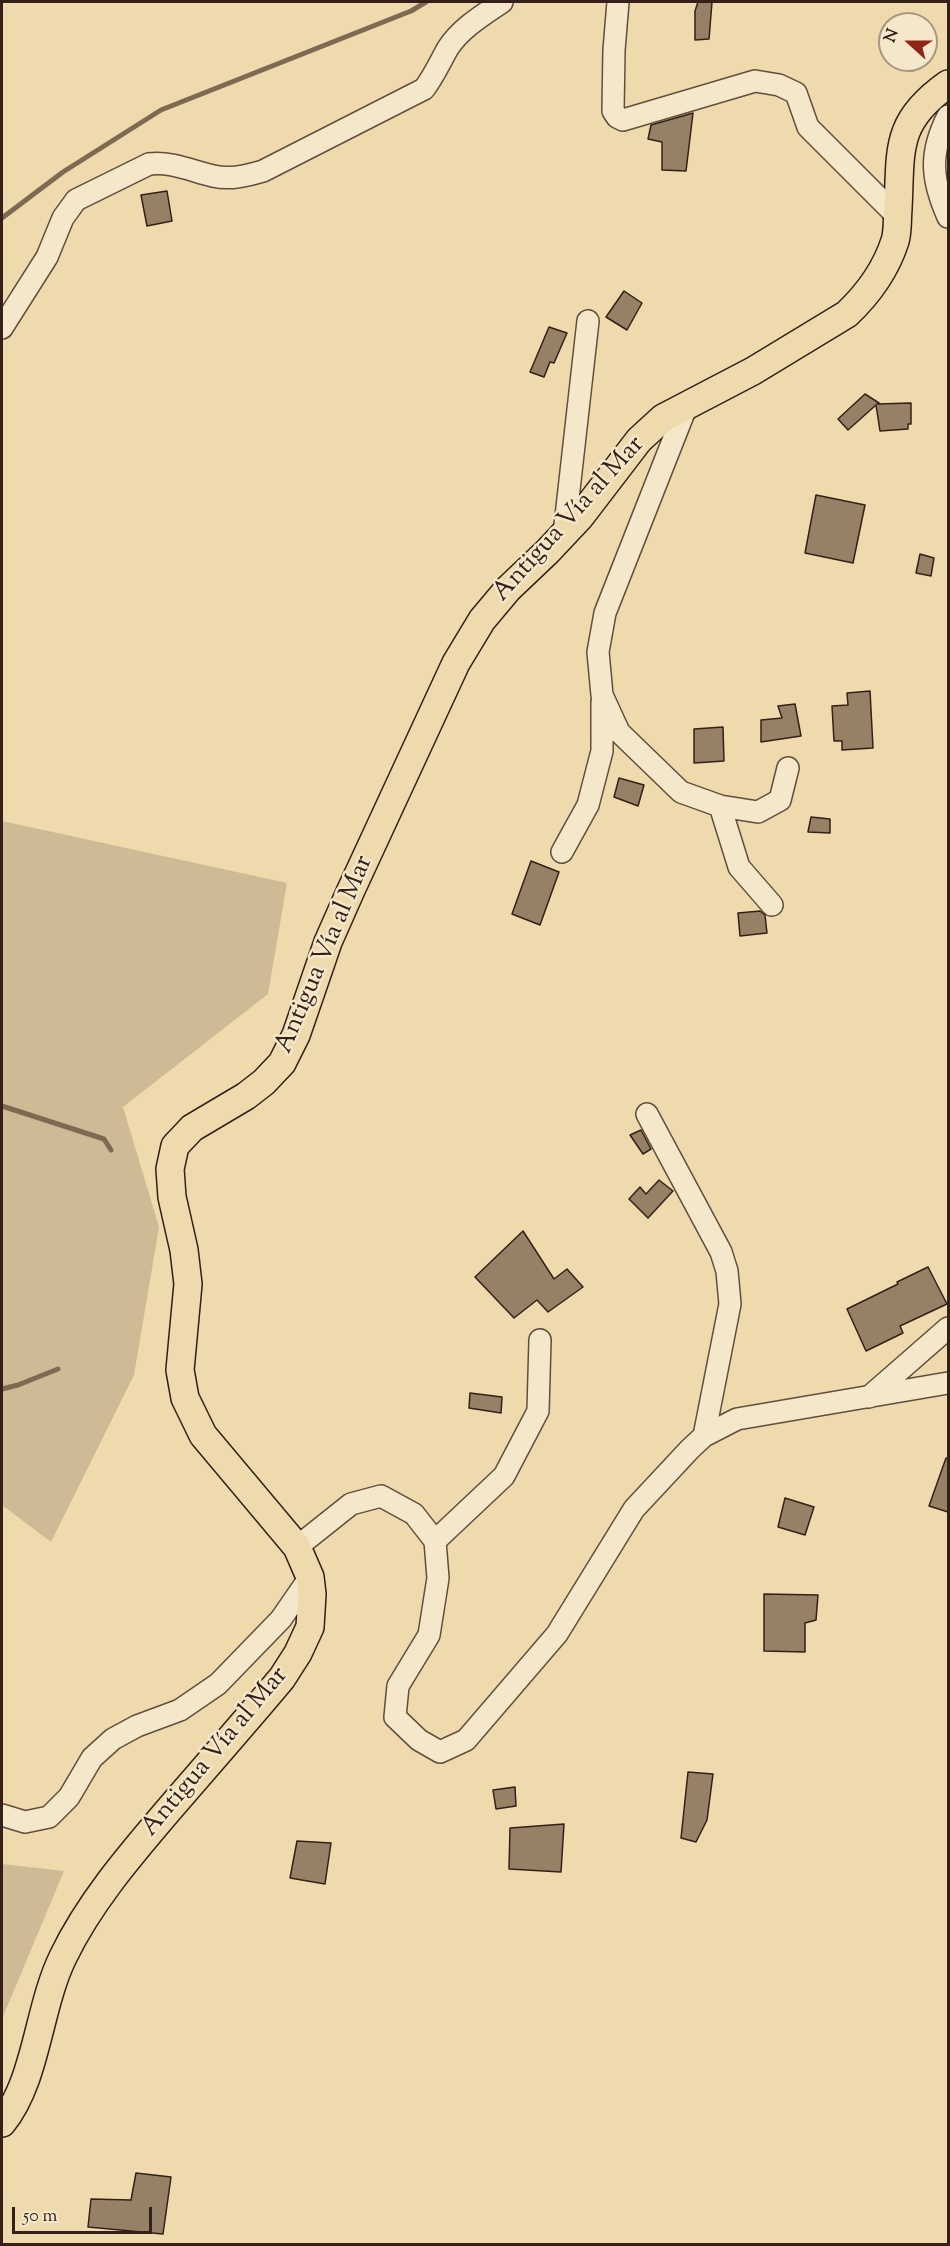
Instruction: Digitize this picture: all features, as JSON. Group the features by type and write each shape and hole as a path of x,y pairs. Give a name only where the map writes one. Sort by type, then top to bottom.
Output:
{"main road":[{"name":"Antigua Vía al Mar","path":"2,2123 20,2090 32,2059 49,1992 63,1957 83,1922 142,1842 282,1678 298,1653 310,1627 312,1594 310,1577 297,1547 203,1435 185,1398 180,1370 188,1284 184,1250 172,1197 170,1169 175,1146 192,1128 246,1096 264,1082 282,1063 296,1035 328,942 456,663 482,620 508,589 580,517 639,440 663,418 753,371 847,314 873,285 896,240 899,161 905,130 917,111 948,84"}],"street":[{"path":"2,328 46,257 63,218 76,200 149,164 157,163 196,170 214,176 237,178 263,171 424,89 463,30 502,2"},
{"path":"618,2 614,60 614,111 617,117 623,120 755,81 779,85 796,93 808,127 897,216"},
{"path":"948,116 935,148 933,166 937,187 948,217"},
{"path":"564,534 588,321"},
{"path":"562,852 588,805 602,751 602,695 598,652 605,613 687,405"},
{"path":"602,695 619,732 681,792 720,806 758,812 780,800 788,768"},
{"path":"720,806 739,867 772,905"},
{"path":"647,1114 720,1252 727,1271 730,1304 704,1436"},
{"path":"868,1397 948,1328"},
{"path":"435,1541 504,1476 538,1411 540,1340"},
{"path":"297,1547 351,1504 381,1496 414,1514 435,1541 438,1578 429,1635 398,1686 395,1717 419,1740 440,1752 466,1740 557,1634 634,1509 704,1436 737,1419 948,1383"},
{"path":"2,1815 26,1822 49,1817 69,1797 92,1758 113,1739 137,1726 180,1710 218,1684 281,1619 310,1577"}],"shaded area":[{"path":"2,821 287,883 268,994 123,1107 159,1227 134,1375 51,1542 2,1505"},
{"path":"2,1864 64,1871 2,2019"}],"building":[{"path":"698,2 712,2 709,39 695,40 695,11"},
{"path":"693,113 686,171 662,170 662,142 648,139 651,125"},
{"path":"167,191 172,221 147,226 141,195"},
{"path":"624,291 642,303 627,330 606,317"},
{"path":"549,327 567,333 554,363 550,362 544,377 530,372"},
{"path":"865,394 879,403 877,404 911,403 911,424 908,424 908,429 880,431 876,405 848,430 838,419"},
{"path":"816,495 865,505 853,563 805,553"},
{"path":"920,554 934,558 931,576 916,573"},
{"path":"870,691 873,748 842,750 842,741 834,741 832,706 848,705 847,693"},
{"path":"795,704 801,736 761,742 761,720 782,718 778,706"},
{"path":"723,727 724,761 694,763 694,729"},
{"path":"619,778 644,785 638,806 614,797"},
{"path":"811,817 830,819 830,833 808,832"},
{"path":"531,861 559,872 540,925 512,914"},
{"path":"760,911 765,915 767,933 740,936 738,913"},
{"path":"641,1130 651,1149 643,1154 630,1135"},
{"path":"659,1180 673,1191 648,1218 629,1199 640,1187 646,1194"},
{"path":"523,1231 554,1279 567,1269 583,1287 548,1312 537,1300 514,1318 475,1277"},
{"path":"928,1267 947,1304 900,1326 903,1333 866,1351 847,1309"},
{"path":"470,1393 502,1397 501,1413 469,1408"},
{"path":"946,1458 948,1458 948,1512 929,1506"},
{"path":"785,1498 814,1507 805,1535 778,1527"},
{"path":"764,1594 818,1595 816,1620 805,1623 805,1652 764,1651"},
{"path":"688,1772 713,1774 707,1820 696,1842 681,1838"},
{"path":"515,1787 516,1806 496,1809 493,1790"},
{"path":"564,1824 561,1872 509,1869 510,1828"},
{"path":"297,1841 331,1843 325,1884 290,1878"},
{"path":"136,2173 171,2177 163,2234 88,2227 91,2199 131,2200"}],"waterway":[{"path":"2,218 63,172 161,110 411,11 426,2"},
{"path":"2,1106 104,1139 111,1150"},
{"path":"2,1389 58,1369"}]}
